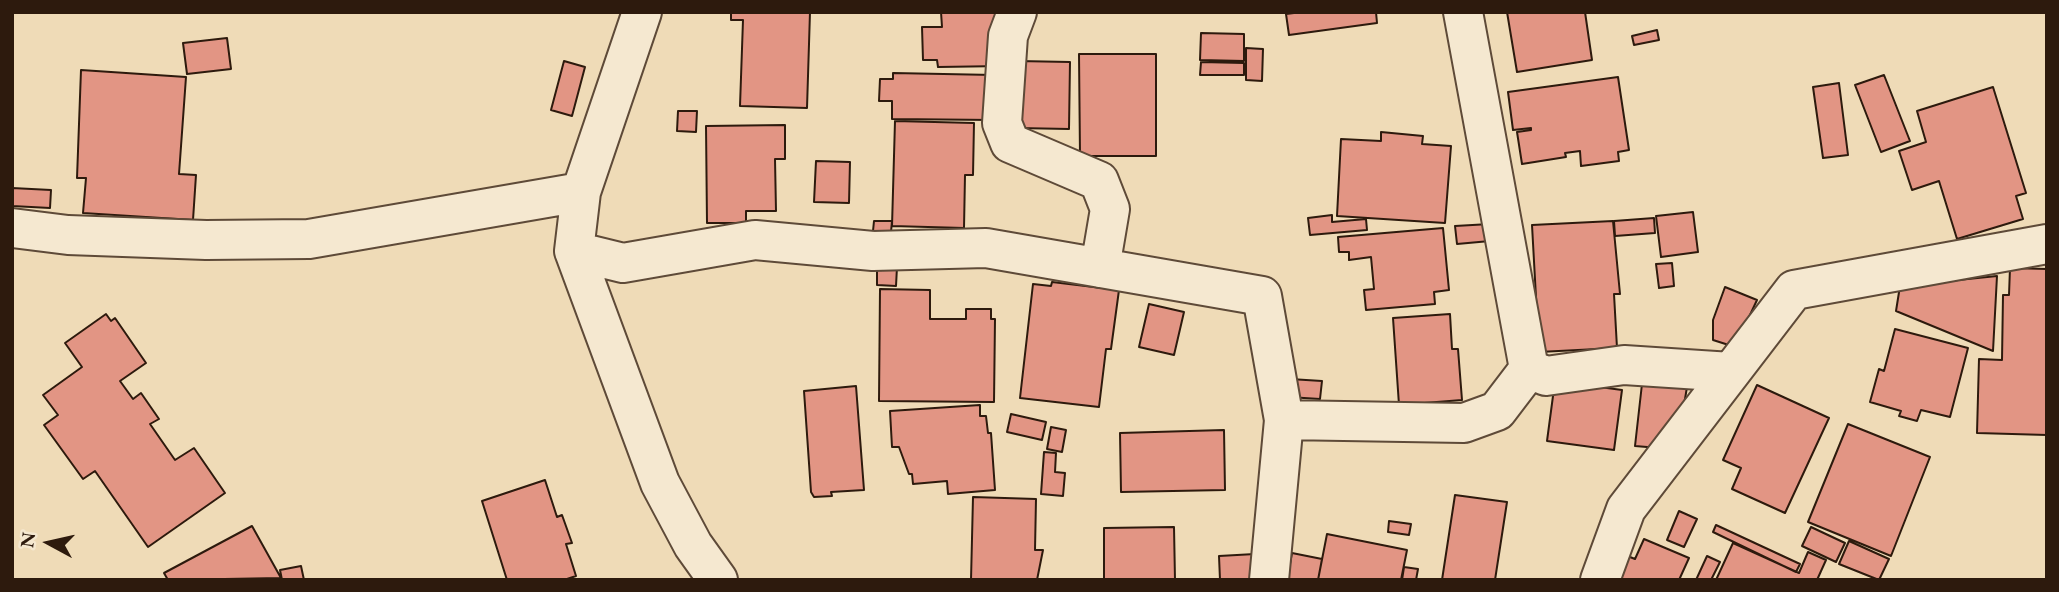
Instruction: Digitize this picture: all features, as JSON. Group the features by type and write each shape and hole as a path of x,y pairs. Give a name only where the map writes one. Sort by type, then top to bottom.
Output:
{"street":[{"path":"642,12 581,192 574,251 660,483 693,545 718,580"},
{"path":"1017,12 1008,36 1002,123 1010,143 1099,181 1110,209 1100,268"},
{"path":"1284,420 1464,424 1497,411 1530,369 1463,12"},
{"path":"12,228 68,235 206,240 309,239 581,192"},
{"path":"574,251 624,263 755,240 873,251 986,248 1262,296 1284,420 1269,580"},
{"path":"1600,580 1626,509 1794,290 2047,244"},
{"path":"1530,369 1546,376 1624,365 1731,372"}],"building":[{"path":"731,12 810,12 807,108 740,106 743,20 731,20"},
{"path":"941,12 1002,12 1003,66 938,67 937,60 923,60 922,27 942,27"},
{"path":"1376,12 1377,23 1289,35 1286,14"},
{"path":"1507,12 1585,12 1592,60 1517,72"},
{"path":"1657,30 1659,40 1634,45 1632,36"},
{"path":"1201,33 1244,34 1244,61 1200,60"},
{"path":"227,38 231,69 187,74 183,43"},
{"path":"1246,48 1263,49 1262,81 1246,80"},
{"path":"1079,54 1156,54 1156,156 1080,156"},
{"path":"564,61 585,67 572,116 551,110"},
{"path":"1018,61 1070,62 1069,129 1017,128"},
{"path":"1201,62 1244,63 1244,75 1200,75"},
{"path":"81,70 186,77 179,174 196,175 193,220 83,213 86,178 77,178"},
{"path":"893,73 994,75 993,120 892,119 892,101 879,101 880,79 893,79"},
{"path":"1884,75 1910,141 1881,152 1855,85"},
{"path":"1618,77 1629,150 1618,152 1619,161 1581,166 1580,151 1565,153 1566,157 1522,164 1517,132 1531,128 1513,130 1508,92"},
{"path":"1839,83 1848,155 1823,158 1813,87"},
{"path":"1993,87 2026,193 2016,196 2023,219 1957,239 1939,181 1912,190 1899,151 1926,142 1917,111"},
{"path":"678,111 697,111 696,132 677,131"},
{"path":"895,121 974,123 973,175 965,175 964,228 892,226"},
{"path":"785,125 785,159 775,159 776,211 746,211 746,223 707,223 706,126"},
{"path":"1381,132 1423,136 1422,144 1451,146 1445,223 1337,216 1341,139 1381,141"},
{"path":"816,161 850,162 849,203 814,202"},
{"path":"12,188 51,190 50,208 12,206"},
{"path":"1693,212 1698,252 1661,257 1656,216"},
{"path":"1332,215 1332,222 1366,219 1367,230 1310,235 1308,218"},
{"path":"1654,218 1655,233 1615,236 1614,221"},
{"path":"874,221 892,221 891,232 873,231"},
{"path":"1613,221 1620,294 1614,294 1617,348 1539,352 1532,225"},
{"path":"1490,224 1490,241 1457,244 1455,226"},
{"path":"1443,228 1449,290 1434,292 1435,304 1366,310 1364,290 1374,289 1371,257 1349,260 1349,252 1339,252 1338,237"},
{"path":"1672,263 1674,286 1659,288 1656,264"},
{"path":"877,267 897,267 896,286 877,285"},
{"path":"2010,268 2047,269 2047,435 1977,433 1979,359 2002,360 2003,295 2009,295"},
{"path":"1997,276 1993,351 1896,311 1900,286"},
{"path":"1052,282 1119,290 1111,349 1106,349 1099,407 1020,398 1033,284 1051,286"},
{"path":"1725,287 1757,300 1735,347 1713,340 1713,320"},
{"path":"880,289 930,290 930,319 966,319 966,309 991,309 991,319 995,319 994,402 879,401"},
{"path":"1149,304 1184,312 1174,355 1139,347"},
{"path":"106,314 111,321 115,318 146,363 120,381 133,399 141,393 159,419 150,424 175,460 194,448 225,493 148,547 95,471 83,479 44,425 58,415 43,395 82,367 65,343"},
{"path":"1450,314 1452,349 1458,349 1462,400 1399,405 1393,318"},
{"path":"1895,329 1968,348 1950,417 1921,410 1917,421 1899,416 1901,411 1870,402 1879,369 1884,371"},
{"path":"1643,375 1688,381 1680,429 1659,448 1635,446"},
{"path":"1290,379 1322,381 1320,399 1288,397"},
{"path":"1555,381 1622,390 1614,450 1547,441"},
{"path":"1757,385 1829,418 1785,513 1732,489 1741,468 1723,460"},
{"path":"856,386 864,490 831,492 832,496 814,497 811,492 804,391"},
{"path":"980,405 980,416 986,416 988,433 991,433 995,490 948,494 947,481 913,484 912,474 909,474 899,447 892,447 890,411"},
{"path":"1011,414 1046,422 1042,440 1007,432"},
{"path":"1848,424 1930,457 1891,556 1808,522"},
{"path":"1051,427 1066,430 1062,452 1047,449"},
{"path":"1224,430 1225,490 1121,492 1120,433"},
{"path":"1044,452 1056,453 1055,472 1065,473 1063,496 1041,494"},
{"path":"545,480 557,517 562,515 572,543 566,544 576,576 564,580 507,580 482,501"},
{"path":"1455,495 1507,502 1495,580 1442,580"},
{"path":"973,497 1036,499 1035,550 1043,550 1037,580 971,580"},
{"path":"1679,511 1697,519 1684,547 1667,540"},
{"path":"1389,521 1411,524 1409,535 1388,532"},
{"path":"1716,525 1800,564 1796,572 1713,532"},
{"path":"252,526 281,578 168,580 164,573"},
{"path":"1174,527 1175,580 1104,580 1104,528"},
{"path":"1811,527 1845,543 1836,562 1802,546"},
{"path":"1327,534 1407,550 1401,580 1318,580"},
{"path":"1644,539 1689,558 1679,580 1608,580 1620,553 1635,559"},
{"path":"1849,541 1889,559 1879,580 1839,564"},
{"path":"1733,543 1799,573 1808,552 1826,560 1817,580 1716,580"},
{"path":"1292,553 1322,559 1318,580 1287,580"},
{"path":"1255,554 1257,580 1220,580 1219,556"},
{"path":"1707,556 1720,562 1711,580 1696,580"},
{"path":"301,566 304,580 282,580 280,570"},
{"path":"1404,567 1418,569 1416,580 1402,580"}]}
